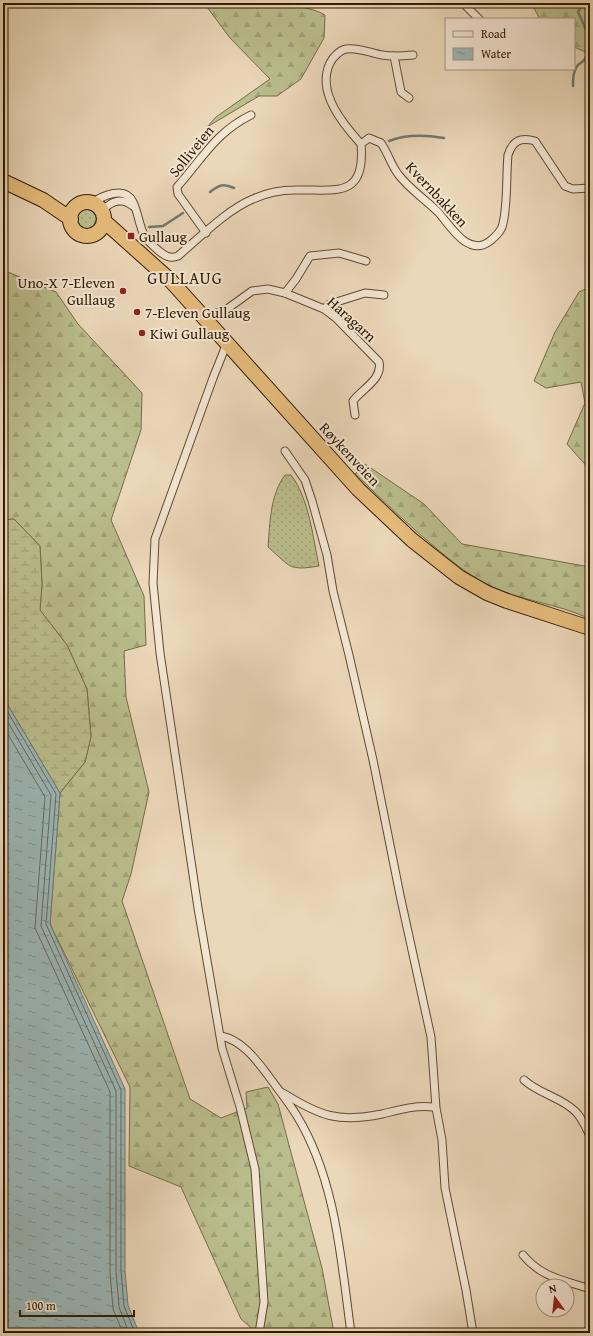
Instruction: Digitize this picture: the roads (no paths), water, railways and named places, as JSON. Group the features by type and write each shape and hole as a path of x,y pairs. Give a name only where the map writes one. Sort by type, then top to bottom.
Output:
{"highway":[{"path":"3,181 43,200 71,219"},
{"path":"43,200 77,206"},
{"path":"84,203 99,217 89,236 80,234 73,228 71,219 72,212 77,206 84,203"},
{"name":"Røykenveien","path":"99,217 171,281 358,489 397,527 430,555 459,576 487,593 507,602 590,628"}],"street":[{"path":"463,3 478,18"},
{"path":"99,217 105,195 118,193 131,199 146,239 168,257 178,256 240,206 261,195 278,191 338,191 345,187 358,175 362,155 361,144 339,117 332,103 327,81 330,64 333,58 346,49 355,49 394,56 413,55"},
{"path":"394,56 401,92 409,98"},
{"name":"Solliveien","path":"206,232 178,194 177,187 218,137 230,126 250,115"},
{"name":"Kvernbakken","path":"361,144 369,138 380,143 398,174 438,213 462,240 470,244 486,244 498,235 504,212 508,155 511,147 517,140 525,138 535,141 565,186 573,189 590,188"},
{"path":"99,217 108,205 116,201 126,201 135,208"},
{"path":"285,293 296,279 310,256 339,253 366,261"},
{"name":"Haragarn","path":"217,313 227,310 252,292 268,289 285,293 324,309 337,319 379,362 380,370 353,401 355,415"},
{"path":"324,309 330,304 365,293 384,295"},
{"path":"227,343 155,539 152,571 163,674 198,908 222,1048 240,1107 255,1169 264,1302 258,1333"},
{"path":"286,451 304,480 312,501 328,555 333,591 350,655 373,760 400,895 431,1037 436,1108 442,1140 445,1188 449,1216 465,1284 473,1333"},
{"path":"221,1036 232,1038 243,1047 282,1092 297,1116 308,1138 329,1198 336,1230 351,1333"},
{"path":"524,1080 535,1090 562,1102 576,1112 590,1136"},
{"path":"282,1092 313,1111 340,1117 361,1118 417,1106 433,1107"},
{"path":"523,1256 537,1270 590,1290"}],"water":[{"path":"3,697 60,793 50,924 125,1089 125,1271 128,1305 139,1333 3,1333"}],"waterway":[{"path":"573,86 575,70 585,59 588,47 587,35 578,12 583,3"},
{"path":"389,141 402,137 416,136 444,138"},
{"path":"210,192 221,186 234,188"},
{"path":"149,227 163,226 183,213"}],"place":[{"name":"Gullaug","path":"131,236"},
{"name":"Uno-X 7-Eleven Gullaug","path":"123,291"},
{"name":"7-Eleven Gullaug","path":"137,312"},
{"name":"Kiwi Gullaug","path":"142,333"}],"district":[{"name":"GULLAUG","path":"185,277"}]}
